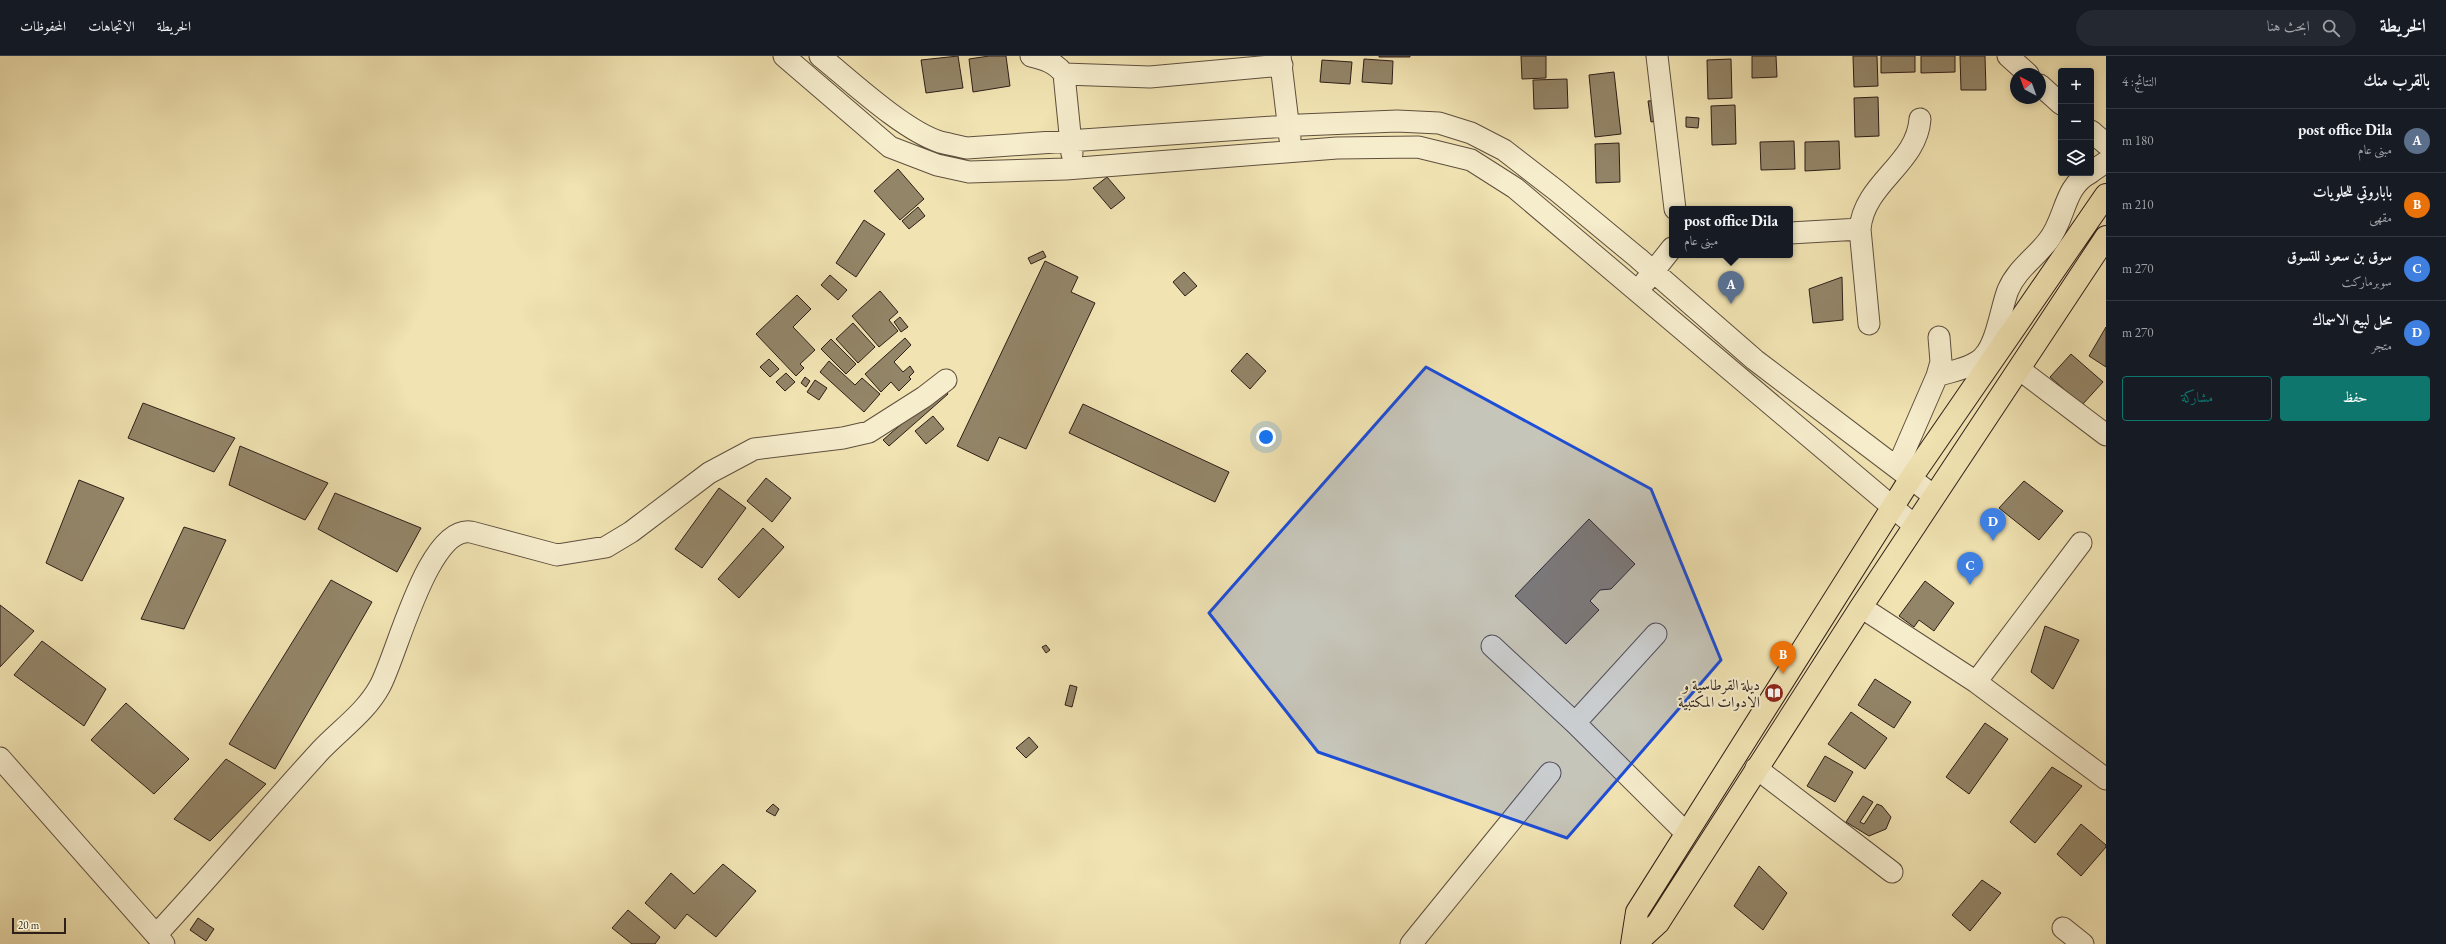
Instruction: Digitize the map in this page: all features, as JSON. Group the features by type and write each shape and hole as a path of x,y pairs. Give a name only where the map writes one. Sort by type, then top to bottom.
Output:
{"main road":[{"path":"1632,944 1637,912 1892,507 1904,473 2105,198"},
{"path":"1636,944 1658,923 1756,768 1861,607 2106,237"}],"street":[{"path":"784,56 890,146 937,165 969,172 1073,169 1337,148 1418,147 1471,160 1515,188 1915,526"},
{"path":"820,56 883,106 917,130 939,141 967,148 1289,126 1397,121 1439,123 1471,133 1504,150 1654,271 1755,360 1934,496"},
{"path":"1031,56 1044,59 1060,67 1064,74 1073,169"},
{"path":"1657,56 1675,206"},
{"path":"2008,56 2021,68"},
{"path":"1064,74 1150,77 1281,61 1291,151"},
{"path":"2046,90 2058,101"},
{"path":"1869,324 1860,228 1864,207 1914,144 1920,119"},
{"path":"2094,134 2106,144"},
{"path":"2094,170 2106,162"},
{"path":"1937,376 1973,364 1984,356 1990,347 2008,291 2016,275 2049,241 2066,208 2068,193 2084,176"},
{"path":"1793,233 1860,228"},
{"path":"1636,291 1669,252"},
{"path":"1904,473 1941,362 1938,337"},
{"path":"2019,369 2106,434"},
{"path":"0,758 160,940 322,750 368,703 380,687 392,662 425,573 444,545 454,535 463,531 471,532 557,555 606,547 631,532 709,473 754,449 843,438 869,432 924,397 946,380"},
{"path":"1976,682 2081,543"},
{"path":"1861,607 1976,682 2106,779"},
{"path":"1575,723 1656,634"},
{"path":"1492,646 1575,723 1686,833"},
{"path":"1756,768 1892,872"},
{"path":"1411,944 1550,773"},
{"path":"2063,928 2083,944"}],"highlighted area":[{"path":"1426,367 1651,489 1721,660 1567,838 1318,752 1209,613"}],"building":[{"path":"958,56 963,88 926,93 921,60"},
{"path":"989,56 1006,56 1010,86 973,92 969,59"},
{"path":"1410,56 1410,57 1379,57"},
{"path":"1521,56 1546,56 1546,78 1522,79"},
{"path":"1752,56 1776,56 1777,77 1752,78"},
{"path":"1853,56 1877,56 1878,86 1854,87"},
{"path":"1881,56 1915,56 1915,72 1881,73"},
{"path":"1921,56 1955,56 1955,72 1921,73"},
{"path":"1960,56 1985,56 1986,90 1961,90"},
{"path":"1364,59 1393,61 1392,84 1362,82"},
{"path":"1731,59 1732,98 1708,99 1707,60"},
{"path":"1322,60 1352,62 1350,84 1320,82"},
{"path":"1614,72 1621,134 1595,137 1589,75"},
{"path":"1567,79 1568,108 1534,109 1533,80"},
{"path":"1878,97 1879,136 1855,137 1854,98"},
{"path":"1660,100 1663,120 1651,122 1648,101"},
{"path":"1735,105 1736,144 1712,145 1711,106"},
{"path":"1686,117 1699,118 1698,128 1686,127"},
{"path":"1794,141 1795,169 1761,170 1760,142"},
{"path":"1839,141 1840,169 1805,171 1805,142"},
{"path":"1619,143 1620,182 1596,183 1595,144"},
{"path":"898,169 924,199 900,220 874,191"},
{"path":"1107,177 1125,198 1111,209 1093,188"},
{"path":"918,207 925,216 909,229 902,221"},
{"path":"864,220 885,234 856,277 836,263"},
{"path":"1043,251 1046,257 1031,264 1028,258"},
{"path":"1045,261 1078,277 1071,292 1095,303 1026,449 999,437 988,461 957,446"},
{"path":"1184,272 1197,286 1185,296 1173,282"},
{"path":"830,275 847,290 838,300 821,285"},
{"path":"1842,277 1843,320 1813,323 1809,289"},
{"path":"880,291 898,312 889,320 898,331 879,347 852,316"},
{"path":"797,295 811,309 793,327 815,350 800,364 804,368 796,376 756,334"},
{"path":"900,317 908,327 901,332 894,322"},
{"path":"853,323 875,347 858,363 836,339"},
{"path":"2106,327 2106,367 2089,356"},
{"path":"905,338 911,345 894,362 903,372 910,366 914,372 909,377 911,379 899,391 891,382 881,392 865,374"},
{"path":"831,339 856,364 846,374 821,349"},
{"path":"1247,353 1266,371 1250,389 1231,371"},
{"path":"2071,354 2103,382 2082,405 2050,377"},
{"path":"769,359 779,369 770,377 760,367"},
{"path":"829,361 855,385 862,378 880,394 864,412 820,372"},
{"path":"786,373 795,382 785,391 776,382"},
{"path":"805,377 810,381 806,387 801,383"},
{"path":"815,380 827,388 819,400 807,392"},
{"path":"943,388 948,394 889,446 883,440"},
{"path":"143,403 235,438 214,472 128,438"},
{"path":"1083,404 1229,472 1215,502 1069,433"},
{"path":"933,416 944,429 926,444 915,431"},
{"path":"240,446 328,483 305,520 229,485"},
{"path":"766,478 791,498 772,522 747,501"},
{"path":"79,480 124,498 82,581 46,563"},
{"path":"2024,481 2063,511 2039,540 1999,508"},
{"path":"719,488 746,508 702,568 675,549"},
{"path":"335,493 421,528 397,572 318,529"},
{"path":"1589,519 1635,564 1611,589 1600,590 1590,601 1599,610 1566,644 1515,596"},
{"path":"184,527 226,540 184,629 141,619"},
{"path":"763,528 784,547 739,598 718,579"},
{"path":"331,580 372,602 275,769 229,744"},
{"path":"1925,581 1954,603 1934,631 1919,620 1914,627 1899,616"},
{"path":"0,605 34,631 0,667"},
{"path":"2045,626 2079,640 2053,689 2031,672"},
{"path":"42,641 106,689 84,726 14,675"},
{"path":"1046,645 1050,650 1046,653 1042,647"},
{"path":"1875,679 1911,702 1894,728 1858,705"},
{"path":"1070,685 1077,687 1072,707 1065,705"},
{"path":"126,703 189,759 154,794 91,740"},
{"path":"1851,712 1887,738 1865,769 1828,744"},
{"path":"1985,723 2008,739 1969,794 1946,777"},
{"path":"1029,737 1038,747 1026,758 1016,748"},
{"path":"1825,756 1853,772 1835,802 1807,786"},
{"path":"226,759 266,784 210,841 174,819"},
{"path":"2052,767 2082,786 2035,843 2010,822"},
{"path":"1863,796 1873,802 1860,822 1864,824 1877,804 1882,806 1891,817 1886,829 1869,836 1846,822"},
{"path":"773,804 779,809 775,816 766,811"},
{"path":"2081,824 2106,845 2106,847 2081,876 2057,854"},
{"path":"723,864 756,891 716,937 687,914 675,929 645,903 671,873 694,894"},
{"path":"1759,866 1787,893 1763,930 1734,906"},
{"path":"1982,880 2001,893 1970,931 1952,915"},
{"path":"628,910 660,937 655,944 632,944 612,928"},
{"path":"198,918 214,929 206,941 190,930"}],"place":[{"name":"post office Dila","path":"1731,304"},
{"name":"محل لبيع الاسماك","path":"1993,541"},
{"name":"سوق بن سعود للتسوق","path":"1970,585"},
{"name":"باباروتي للحلويات","path":"1783,674"},
{"name":"ديلة القرطاسية و الادوات المكتبية","path":"1774,693"}]}
